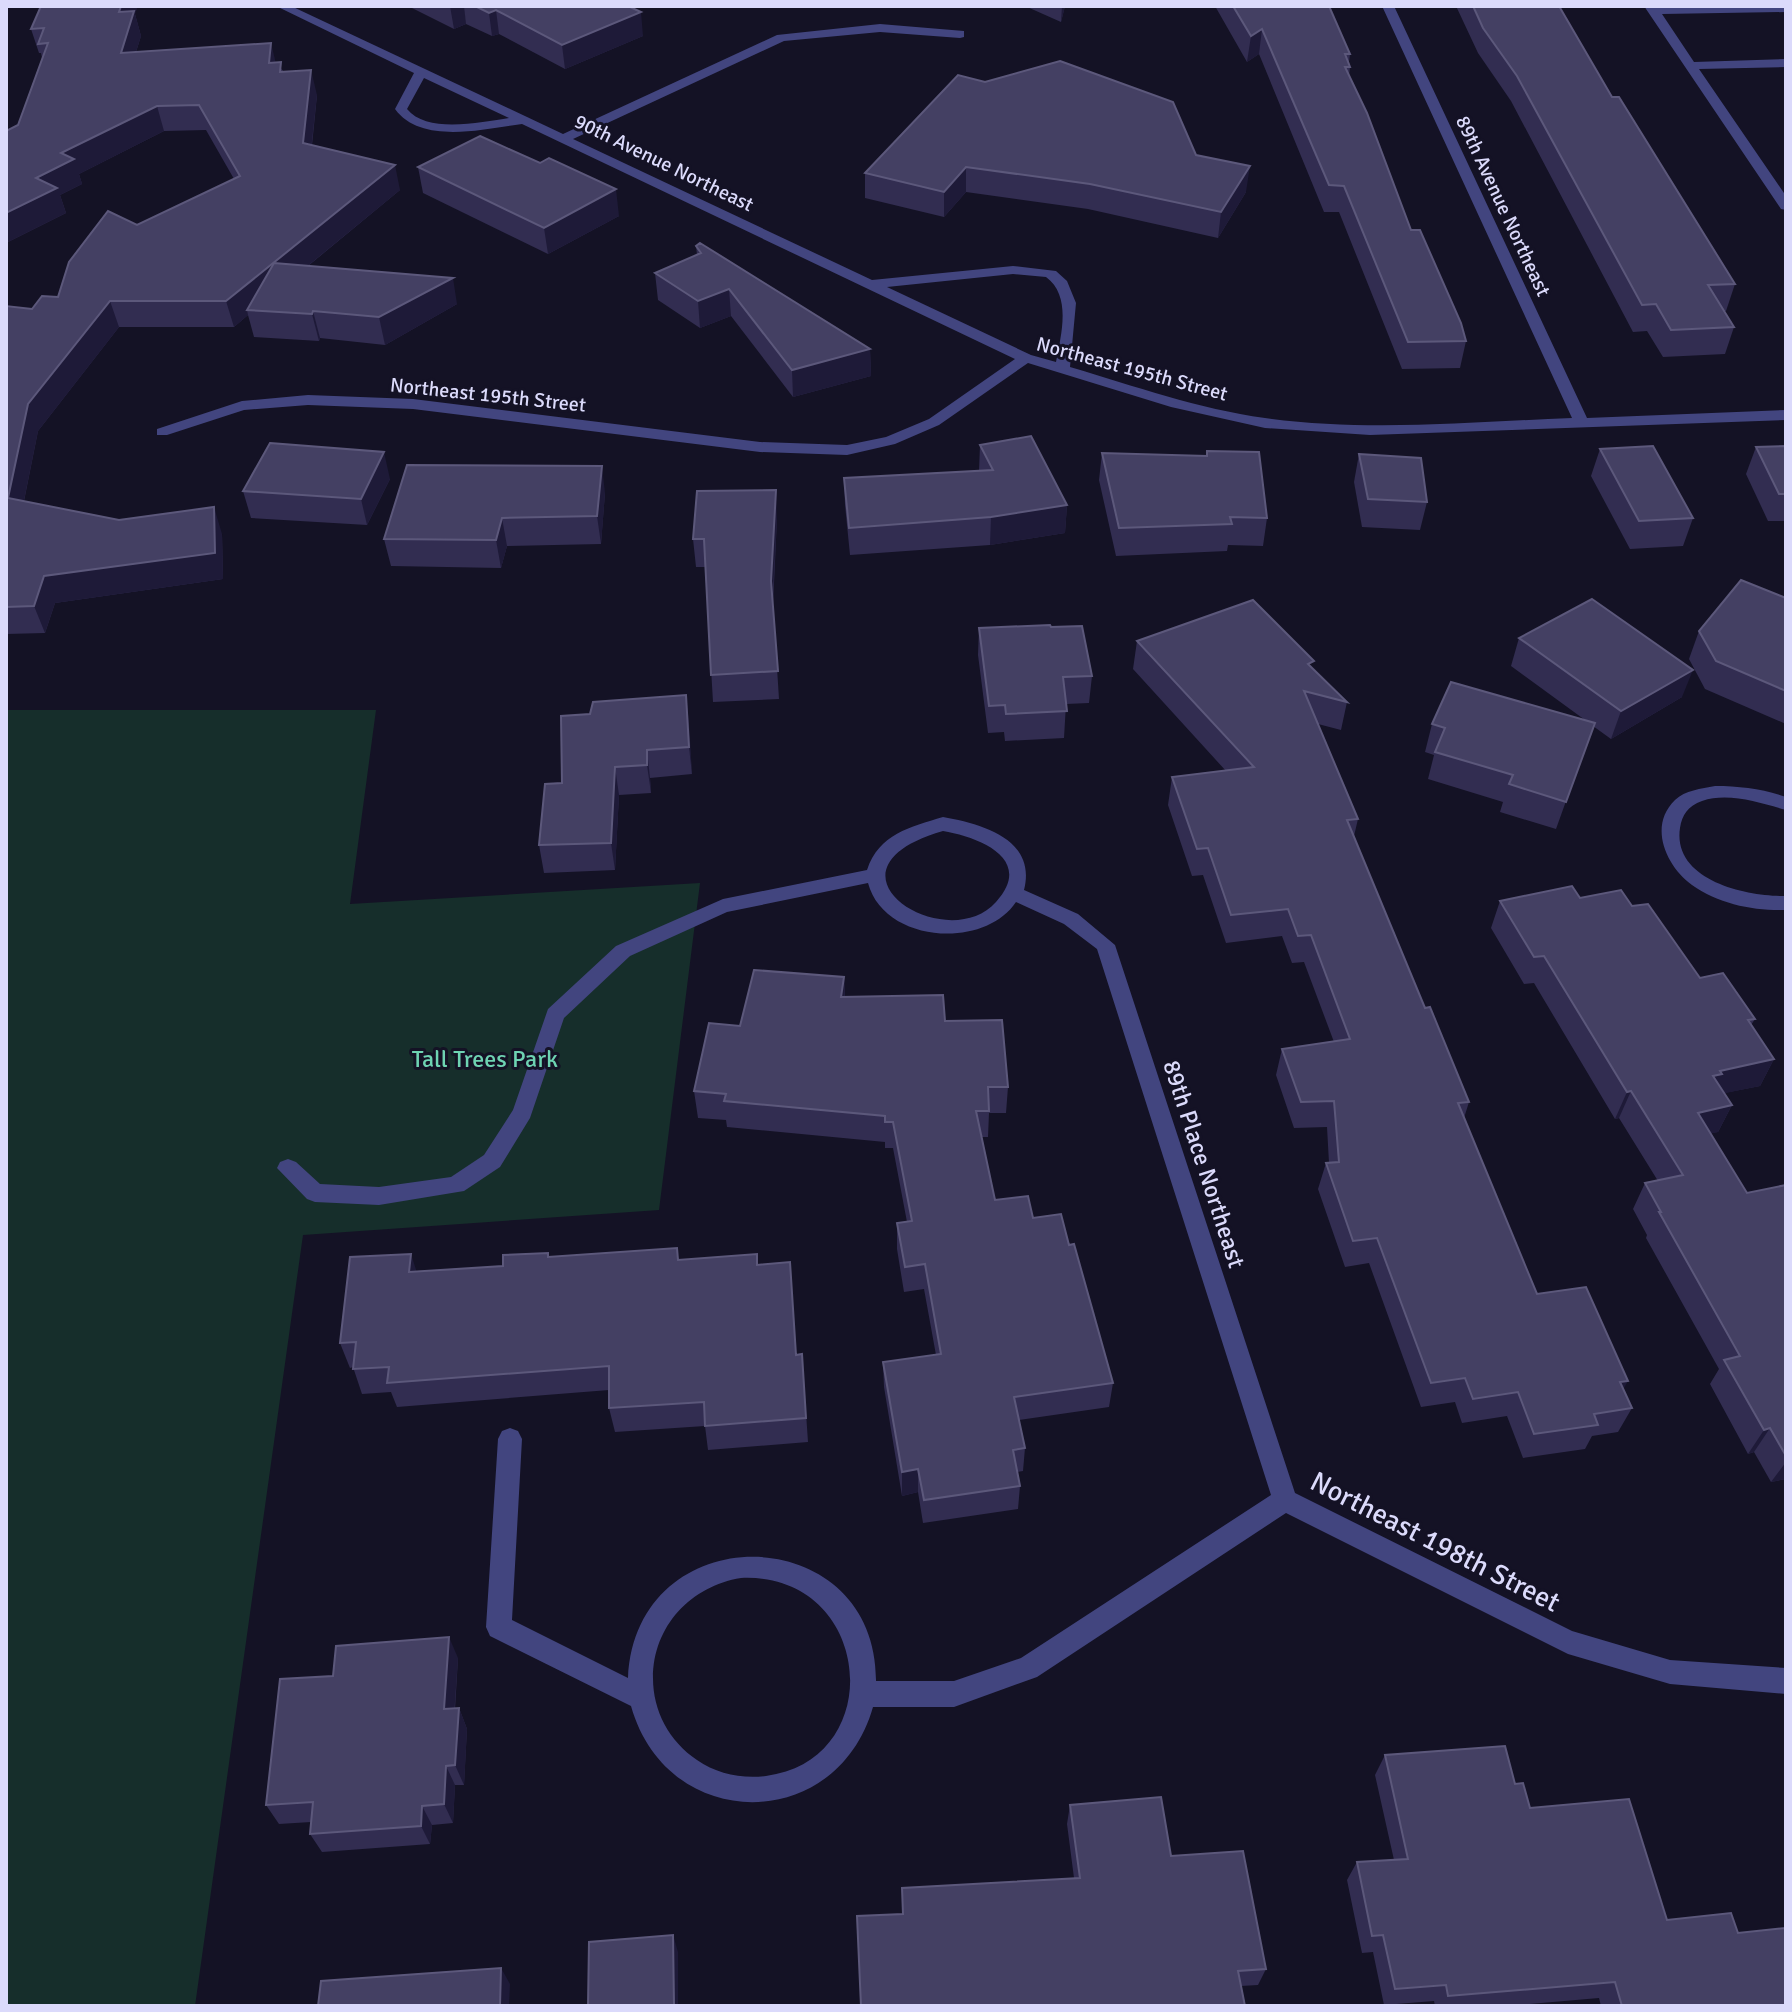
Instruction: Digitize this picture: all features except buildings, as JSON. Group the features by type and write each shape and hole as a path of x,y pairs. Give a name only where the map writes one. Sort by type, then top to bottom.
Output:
{"street":[{"name":"90th Avenue Northeast","path":"282,6 1026,358"},
{"name":"89th Avenue Northeast","path":"1388,6 1581,422"},
{"path":"1651,8 1786,8"},
{"path":"1651,8 1786,206"},
{"path":"565,138 781,38 880,28 960,34"},
{"path":"1688,66 1786,63"},
{"path":"421,71 401,109 412,122 448,126 527,120"},
{"path":"872,284 1013,270 1055,275 1065,289 1071,313 1062,369"},
{"name":"Northeast 195th Street","path":"162,432 242,406 308,400 413,404 760,447 847,450 890,441 934,422 1026,358 1176,404 1265,423 1370,430 1786,415"},
{"path":"1786,804 1757,793 1730,790 1706,793 1687,801 1674,815 1670,831 1673,849 1685,867 1704,883 1728,895 1755,903 1786,903"},
{"path":"943,824 971,827 995,837 1011,854 1018,873 1014,893 1000,911 977,923 949,928 921,924 897,913 881,895 875,875 879,856 894,839 917,828 943,824"},
{"path":"288,1168 315,1193 379,1196 456,1185 492,1161 523,1112 555,1014 623,951 723,906 875,875"},
{"name":"89th Place Northeast","path":"1014,893 1071,919 1105,945 1285,1500"},
{"path":"510,1439 499,1627 639,1697"},
{"name":"Northeast 198th Street","path":"865,1694 954,1694 1028,1668 1285,1500 1568,1642 1670,1672 1786,1681"},
{"path":"740,1568 775,1568 808,1578 836,1599 856,1626 866,1659 865,1694 850,1730 824,1762 789,1782 749,1790 709,1782 674,1764 650,1733 639,1697 641,1659 654,1626 676,1598 707,1578 740,1568"}],"green space":[{"name":"Tall Trees Park","path":"6,710 376,710 350,904 700,883 659,1210 303,1235 195,2006 6,2006"}]}
